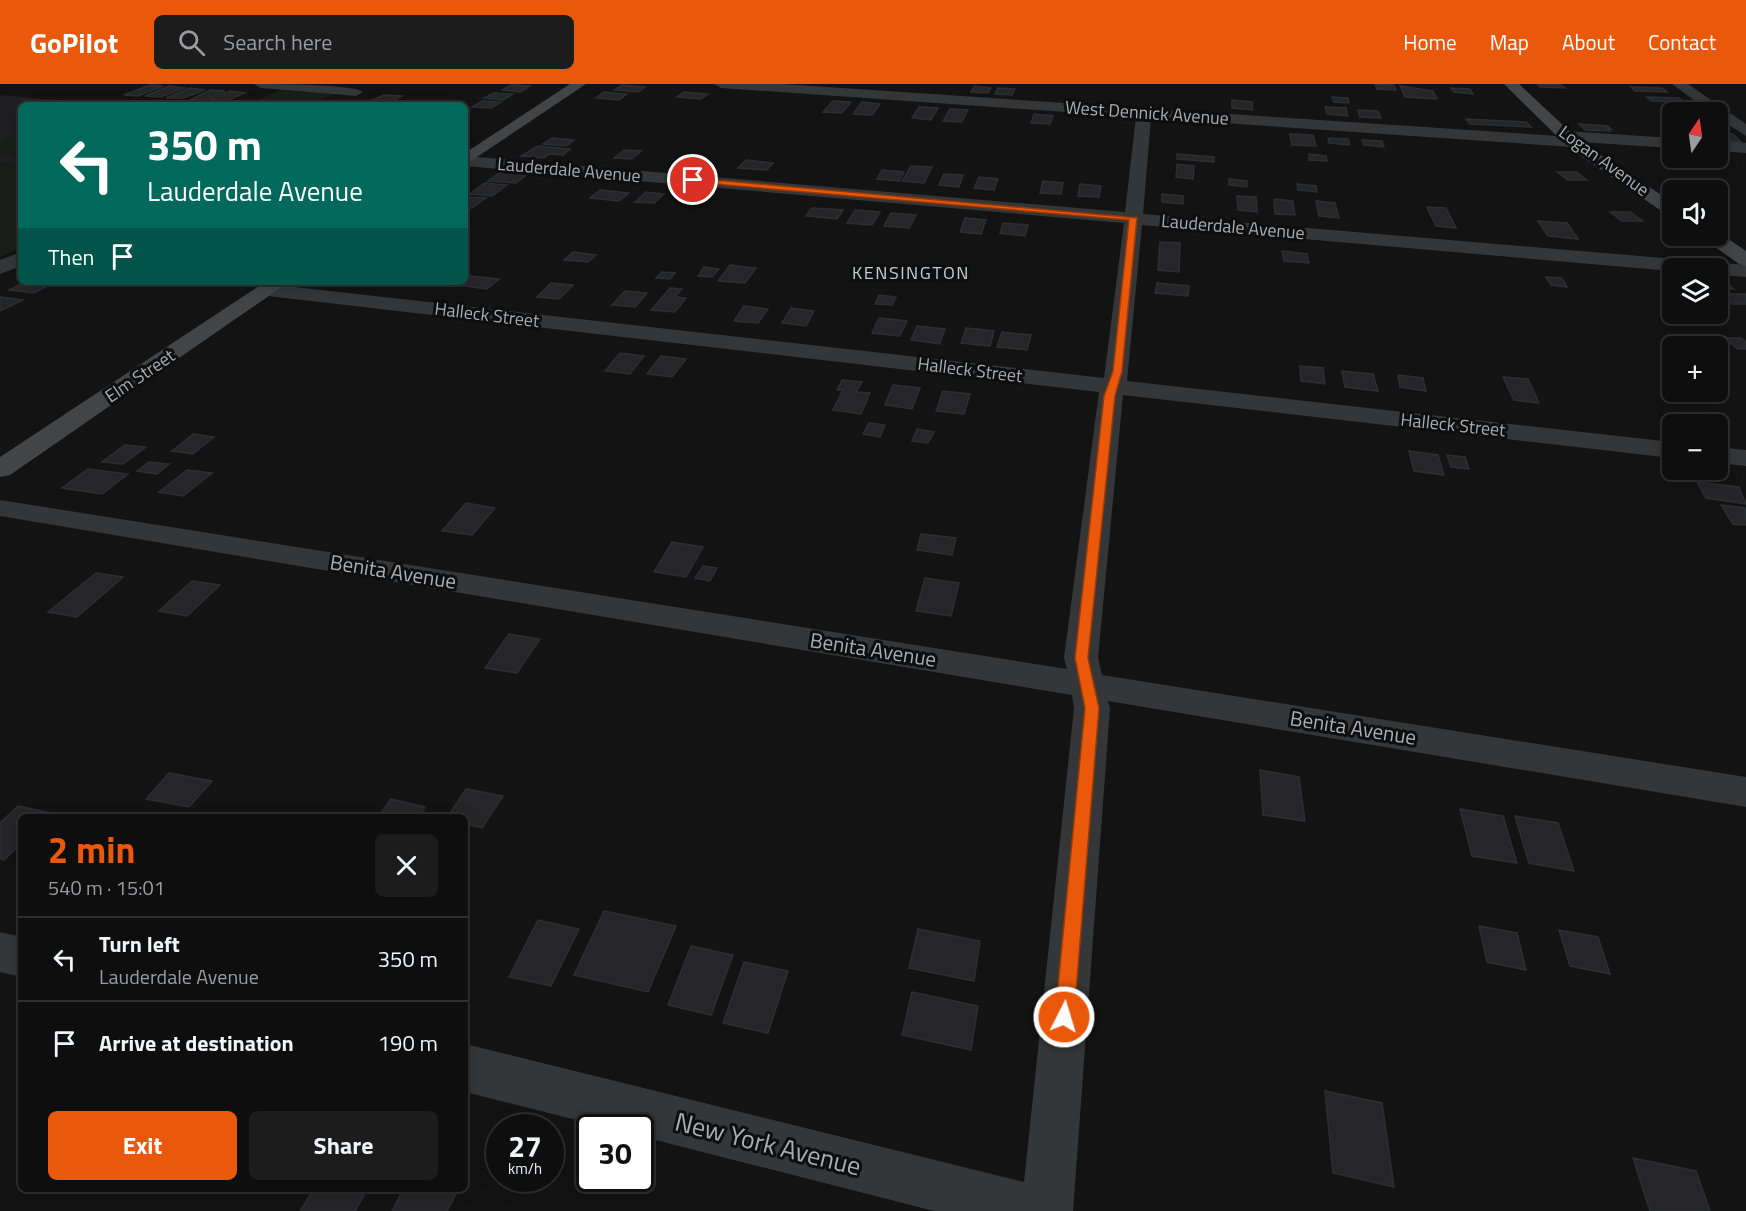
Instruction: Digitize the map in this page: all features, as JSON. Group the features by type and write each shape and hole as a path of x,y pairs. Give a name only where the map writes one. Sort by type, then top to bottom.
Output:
{"street":[{"path":"261,84 356,92"},
{"path":"335,102 371,84"},
{"path":"468,158 579,84"},
{"name":"West Dennick Avenue","path":"721,84 1569,139 1662,143"},
{"name":"Logan Avenue","path":"1508,84 1569,139 1662,203"},
{"path":"1679,84 1746,131"},
{"path":"1047,1211 1092,708 1082,658 1113,386 1118,371 1144,112"},
{"path":"1728,147 1746,148"},
{"name":"Lauderdale Avenue","path":"468,160 1662,264"},
{"path":"1725,246 1746,260"},
{"path":"0,268 18,259"},
{"name":"Lauderdale Avenue","path":"1728,270 1746,271"},
{"name":"Halleck Street","path":"274,286 1662,449"},
{"name":"Elm Street","path":"0,469 274,286"},
{"path":"1728,456 1746,458"},
{"name":"Benita Avenue","path":"0,508 1746,792"},
{"path":"0,952 18,956"},
{"name":"New York Avenue","path":"468,1069 1037,1211"}],"shaded area":[{"path":"280,90 333,94 317,102 254,102"},
{"path":"0,95 80,102 18,102 18,165 0,163"},
{"path":"18,134 18,156 0,154 0,141"},
{"path":"0,163 18,165 18,248 0,257"}],"building":[{"path":"1375,84 1394,85 1396,90 1377,89"},
{"path":"1537,84 1561,85 1565,88 1540,87"},
{"path":"150,85 163,86 138,96 124,95"},
{"path":"511,85 530,86 521,92 502,90"},
{"path":"622,85 645,87 638,92 614,90"},
{"path":"169,86 184,88 161,97 145,96"},
{"path":"974,86 991,88 988,93 971,92"},
{"path":"1400,86 1433,91 1437,99 1405,97"},
{"path":"1631,87 1662,88 1667,92 1635,91"},
{"path":"190,88 205,90 183,98 166,98"},
{"path":"998,88 1015,89 1012,95 995,94"},
{"path":"1451,88 1470,89 1473,94 1454,92"},
{"path":"210,90 225,91 203,101 190,100"},
{"path":"230,91 245,93 226,101 210,100"},
{"path":"604,92 627,94 619,100 596,98"},
{"path":"684,92 708,94 701,99 677,97"},
{"path":"494,93 513,94 503,100 484,98"},
{"path":"384,95 402,96 391,102 372,100"},
{"path":"1332,97 1348,98 1349,103 1334,102"},
{"path":"1647,97 1679,98 1684,102 1652,101"},
{"path":"1232,100 1252,102 1253,110 1232,108"},
{"path":"482,101 501,102 491,108 472,107"},
{"path":"833,101 851,102 842,113 823,112"},
{"path":"862,102 880,104 872,115 853,114"},
{"path":"919,107 938,108 931,120 912,118"},
{"path":"1325,107 1346,108 1348,116 1327,114"},
{"path":"950,109 968,110 962,122 943,121"},
{"path":"1358,110 1378,111 1381,118 1360,117"},
{"path":"1034,114 1053,116 1050,124 1031,123"},
{"path":"1466,119 1526,122 1531,127 1470,124"},
{"path":"1579,124 1608,126 1611,129 1607,128 1610,131 1585,130"},
{"path":"1290,134 1313,135 1316,146 1292,145"},
{"path":"1728,134 1733,134 1741,142 1728,141"},
{"path":"552,138 574,140 566,146 543,144"},
{"path":"1328,138 1348,139 1350,145 1329,143"},
{"path":"1362,140 1382,141 1384,147 1364,145"},
{"path":"538,146 570,149 563,155 549,154 544,158 521,156"},
{"path":"624,150 641,151 632,159 614,158"},
{"path":"1177,154 1214,157 1214,162 1177,159"},
{"path":"1309,154 1326,156 1327,161 1309,160"},
{"path":"746,160 773,163 767,170 738,168"},
{"path":"1177,164 1194,166 1193,179 1176,177"},
{"path":"911,166 932,167 924,183 902,181"},
{"path":"882,170 904,172 899,181 877,179"},
{"path":"1557,172 1576,172 1587,180 1568,180"},
{"path":"499,173 526,175 516,183 488,181"},
{"path":"944,174 963,175 959,187 939,185"},
{"path":"979,177 998,179 994,190 974,188"},
{"path":"1229,179 1247,181 1247,187 1229,185"},
{"path":"1043,181 1063,183 1061,194 1040,193"},
{"path":"485,183 507,185 492,196 470,194"},
{"path":"1080,184 1101,186 1099,197 1078,196"},
{"path":"1297,184 1316,186 1317,192 1298,190"},
{"path":"600,190 629,193 619,201 590,198"},
{"path":"646,192 664,194 654,203 635,202"},
{"path":"1162,194 1183,196 1183,204 1162,202"},
{"path":"1237,196 1256,197 1257,212 1238,210"},
{"path":"468,197 486,198 472,208 468,208"},
{"path":"1274,199 1293,201 1295,215 1275,214"},
{"path":"1316,201 1335,203 1339,218 1319,216"},
{"path":"1427,207 1446,208 1456,228 1436,226"},
{"path":"812,208 843,210 837,219 806,216"},
{"path":"855,210 880,212 872,225 847,223"},
{"path":"1610,212 1630,212 1643,221 1622,221"},
{"path":"891,213 916,215 909,228 884,226"},
{"path":"965,218 986,220 981,234 960,232"},
{"path":"1538,221 1567,223 1578,239 1548,236"},
{"path":"1003,223 1028,225 1025,236 1000,233"},
{"path":"1160,242 1180,243 1179,272 1158,270"},
{"path":"1282,251 1307,254 1309,263 1284,261"},
{"path":"573,252 596,255 588,262 564,260"},
{"path":"730,265 756,268 745,283 718,281"},
{"path":"704,267 719,269 712,277 698,276"},
{"path":"662,272 675,273 670,279 656,278"},
{"path":"471,276 499,279 487,289 458,285 468,285 468,278"},
{"path":"1546,277 1562,278 1567,287 1551,285"},
{"path":"551,283 573,285 559,299 537,297"},
{"path":"1157,283 1189,286 1188,296 1155,293"},
{"path":"18,285 49,285 34,293 9,290"},
{"path":"670,288 682,289 675,297 686,298 675,312 651,310"},
{"path":"625,291 647,293 635,307 612,305"},
{"path":"1728,294 1746,294 1746,304 1732,304 1728,301"},
{"path":"879,295 896,297 892,305 875,304"},
{"path":"0,297 23,300 0,311"},
{"path":"744,306 768,309 758,323 734,321"},
{"path":"791,308 814,311 806,326 782,323"},
{"path":"879,318 907,321 900,336 872,333"},
{"path":"917,326 945,329 940,344 911,340"},
{"path":"966,328 994,331 990,346 961,343"},
{"path":"1002,332 1031,335 1027,350 997,347"},
{"path":"1728,338 1741,338 1746,342 1746,349 1738,349 1728,341"},
{"path":"620,353 644,356 630,374 605,371"},
{"path":"661,356 686,359 672,377 647,374"},
{"path":"1300,366 1323,368 1325,384 1301,381"},
{"path":"1342,371 1373,374 1378,391 1345,387"},
{"path":"1398,375 1423,378 1426,391 1400,387"},
{"path":"1503,377 1528,379 1539,403 1514,400"},
{"path":"842,380 862,382 856,392 870,393 861,414 833,410 843,390 837,390"},
{"path":"893,385 920,388 912,409 885,405"},
{"path":"943,391 970,394 964,414 936,411"},
{"path":"869,423 885,425 880,437 863,434"},
{"path":"917,429 934,432 928,443 912,441"},
{"path":"193,434 214,437 193,454 172,451"},
{"path":"125,445 146,447 123,464 102,462"},
{"path":"1409,451 1438,455 1444,475 1414,471"},
{"path":"1447,455 1465,457 1469,469 1451,467"},
{"path":"149,462 169,464 157,474 137,471"},
{"path":"88,469 128,474 102,494 62,488"},
{"path":"187,470 212,473 183,496 159,492"},
{"path":"1697,482 1739,487 1746,504 1706,498"},
{"path":"466,503 495,508 472,535 442,531"},
{"path":"1721,505 1745,508 1746,525 1733,524"},
{"path":"921,534 956,538 952,555 917,550"},
{"path":"672,542 703,547 686,577 654,572"},
{"path":"703,566 717,568 710,581 695,578"},
{"path":"96,573 123,577 77,617 48,612"},
{"path":"925,578 959,583 951,616 916,611"},
{"path":"192,581 220,585 187,616 159,611"},
{"path":"509,634 540,639 517,673 485,668"},
{"path":"1260,770 1299,777 1305,821 1263,815"},
{"path":"169,773 212,781 189,807 146,799"},
{"path":"466,789 503,796 482,828 468,825 468,814 450,814"},
{"path":"391,799 425,807 421,814 380,814"},
{"path":"18,806 51,813 18,814 18,847 4,860 0,859 0,823"},
{"path":"1460,809 1503,816 1517,863 1472,856"},
{"path":"1515,816 1558,823 1574,871 1529,863"},
{"path":"604,911 676,926 648,992 574,975"},
{"path":"538,920 579,929 551,986 509,977"},
{"path":"1479,926 1517,933 1526,970 1487,962"},
{"path":"918,929 980,941 974,981 909,968"},
{"path":"1559,930 1598,937 1610,974 1570,966"},
{"path":"691,946 733,955 711,1015 668,1005"},
{"path":"744,962 788,971 768,1033 723,1023"},
{"path":"912,992 978,1006 971,1050 902,1035"},
{"path":"1325,1091 1382,1103 1394,1187 1333,1173"},
{"path":"1633,1158 1696,1171 1710,1211 1650,1211"},
{"path":"312,1192 366,1192 355,1211 300,1211"},
{"path":"402,1192 457,1192 447,1211 392,1211"}],"district":[{"name":"KENSINGTON","path":"911,273"}],"route":[{"path":"693,180 1133,218 1118,371 1110,396 1082,658 1092,708 1064,1017"}]}
